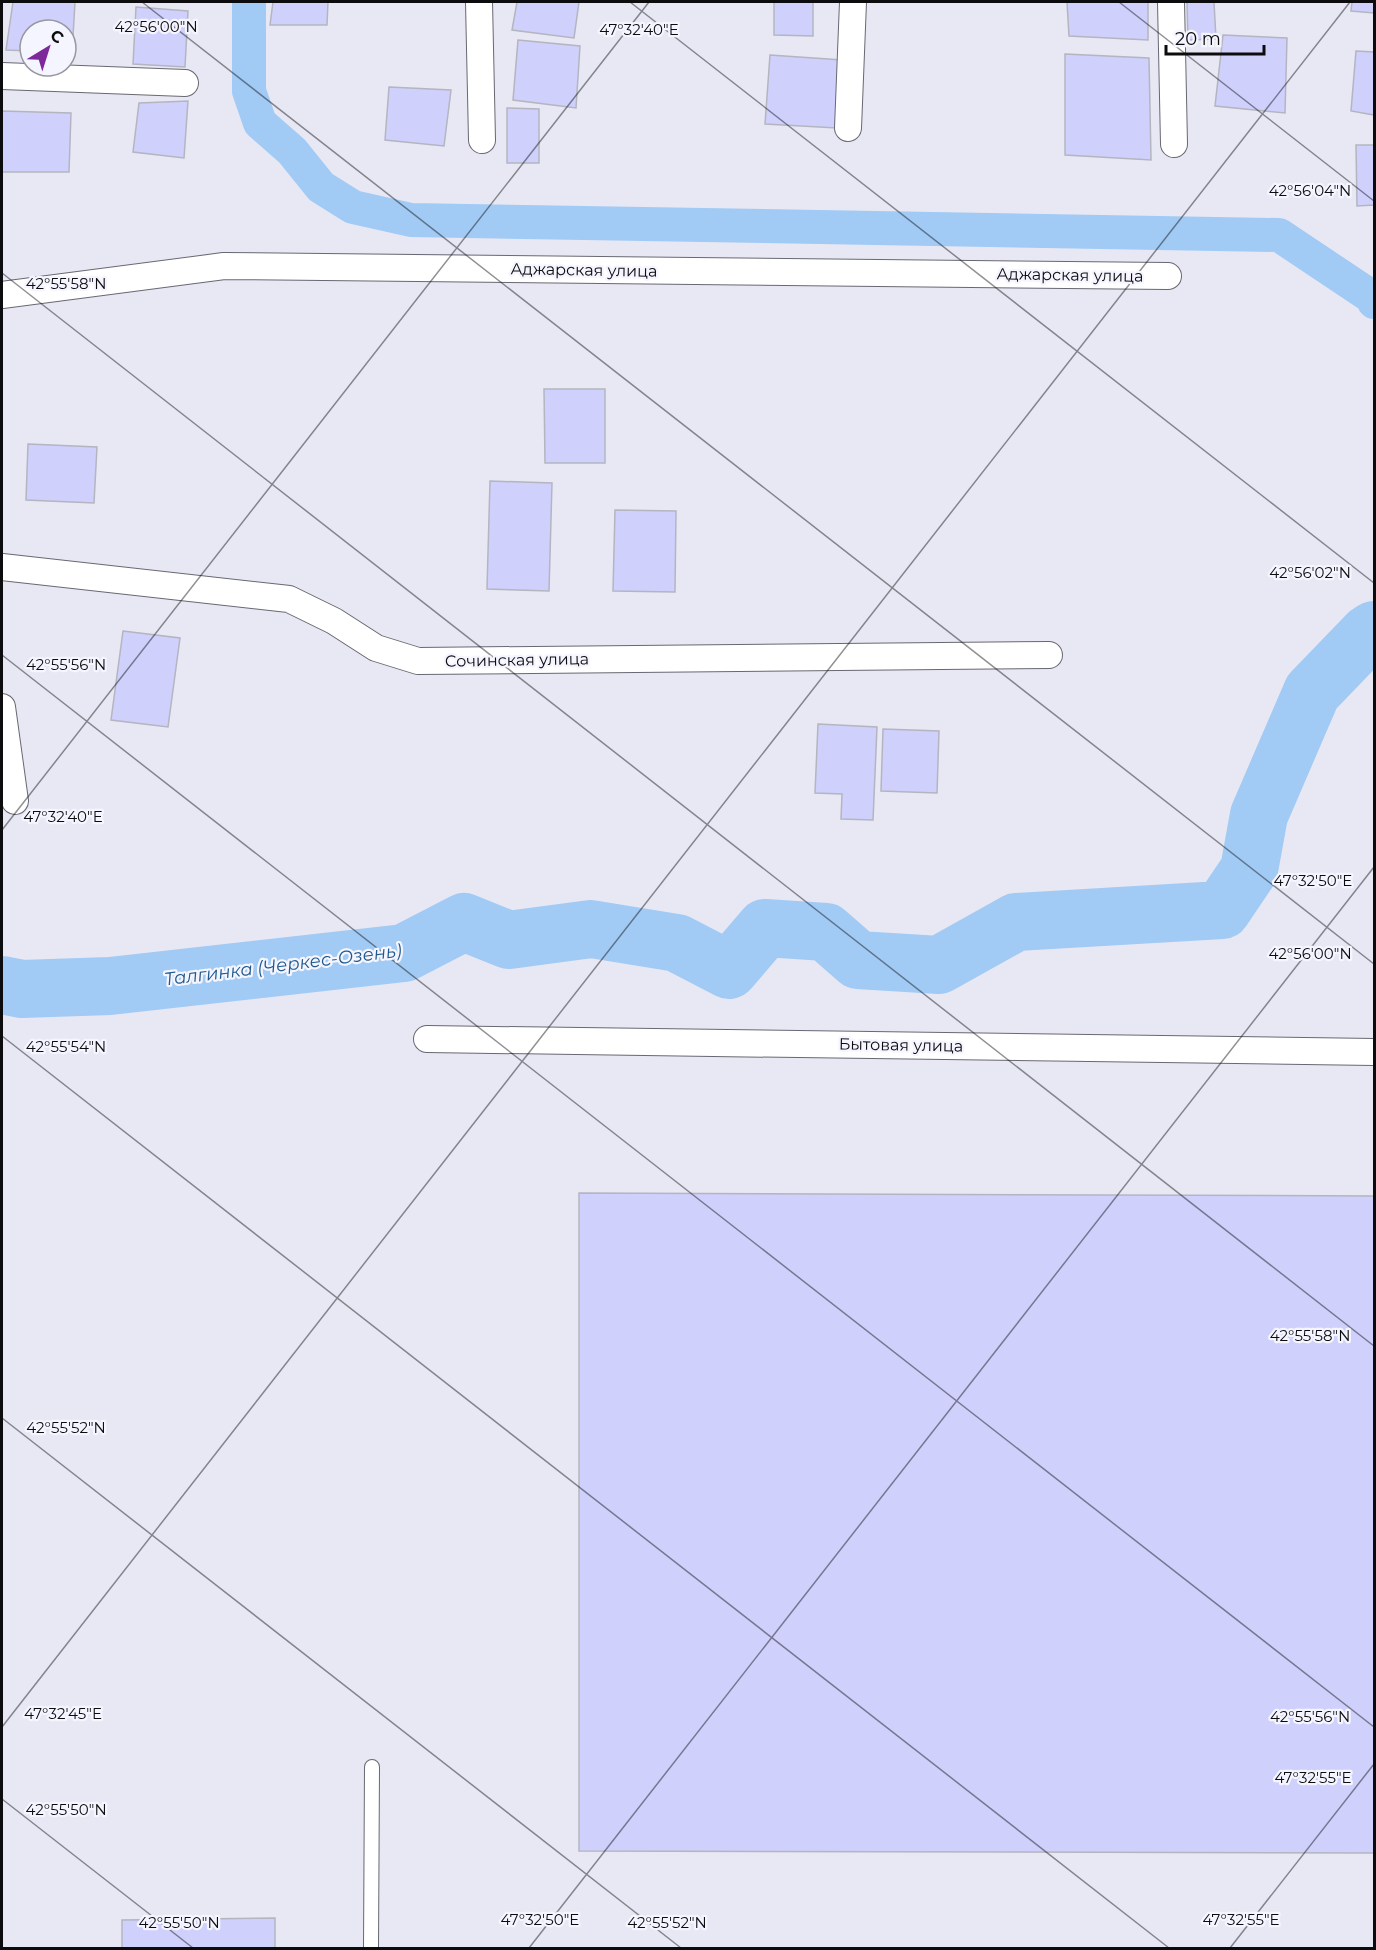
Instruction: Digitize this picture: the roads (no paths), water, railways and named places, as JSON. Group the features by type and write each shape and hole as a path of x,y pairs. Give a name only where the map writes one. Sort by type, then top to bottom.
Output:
{"street":[{"path":"479,2 482,140"},
{"path":"848,128 853,2"},
{"path":"1171,2 1174,144"},
{"path":"2,76 185,83"},
{"name":"Аджарская улица","path":"2,295 224,266 1168,276"},
{"name":"Сочинская улица","path":"2,567 289,599 334,621 376,648 418,661 1049,655"},
{"path":"2,707 15,801"},
{"name":"Бытовая улица","path":"427,1039 1374,1052"}],"lane":[{"path":"371,1948 372,1767"}],"waterway":[{"path":"249,2 249,91 260,123 292,151 321,187 353,207 411,220 1279,235 1372,297 1374,302"},
{"name":"Талгинка (Черкес-Озень)","path":"2,985 22,989 110,986 404,953 464,922 509,940 591,929 677,943 729,970 765,928 826,932 858,960 939,965 1016,922 1222,910 1249,870 1259,815 1312,692 1374,630"}]}
